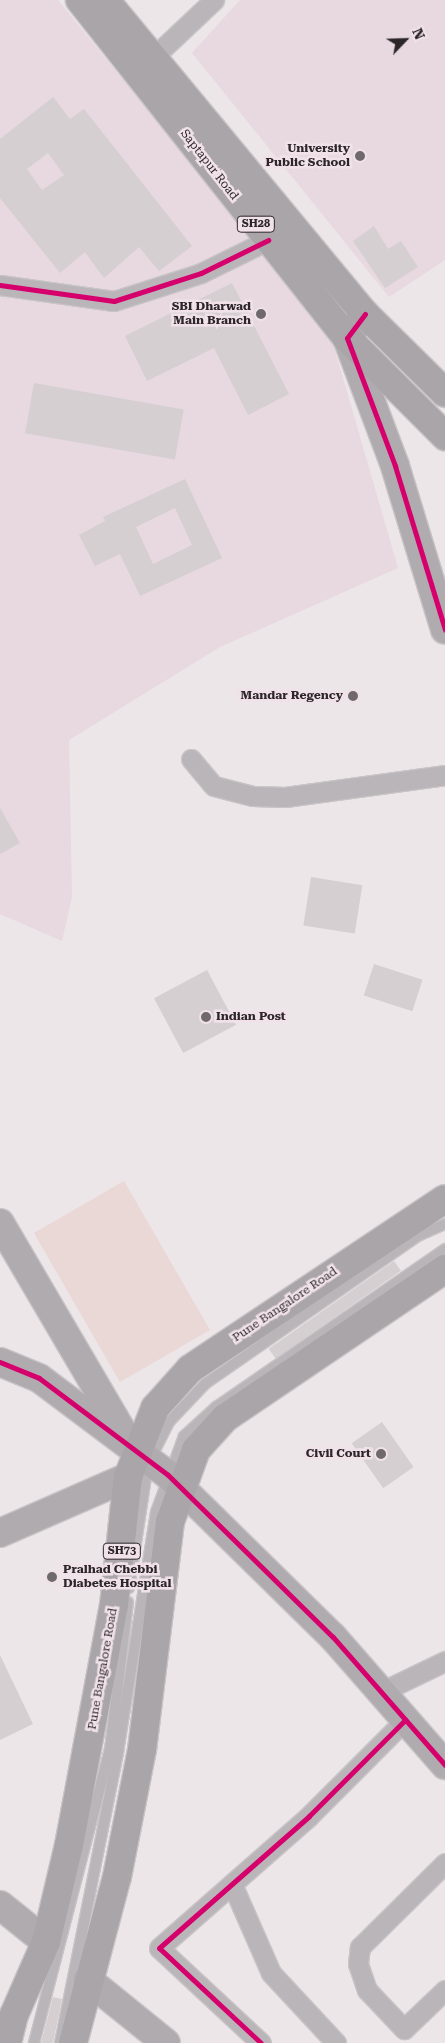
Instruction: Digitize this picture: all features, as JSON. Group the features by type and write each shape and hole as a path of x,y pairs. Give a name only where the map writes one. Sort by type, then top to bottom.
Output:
{"main road":[{"name":"Saptapur Road","path":"80,0 146,64 365,314 445,393"},
{"name":"Saptapur Road","path":"106,0 146,64 268,240 347,338 445,436"},
{"name":"Pune Bangalore Road","path":"8,2043 7,2023 46,1942 88,1754 114,1605 152,1471 155,1408 190,1369 445,1199"},
{"name":"Pune Bangalore Road","path":"152,1471 196,1450 226,1418 445,1269"},
{"name":"Pune Bangalore Road","path":"73,2043 88,1980 117,1877 142,1750 170,1522 152,1471"}],"street":[{"path":"146,64 214,0"},
{"path":"0,285 114,301 201,273 268,240"},
{"path":"365,314 347,338 394,466 445,630"},
{"path":"191,759 214,786 253,796 285,797 445,775"},
{"path":"0,1223 152,1471"},
{"path":"0,1362 39,1378 152,1471 333,1637 445,1765"},
{"path":"0,1533 152,1471"},
{"path":"381,1692 445,1661"},
{"path":"261,2043 159,1948 309,1816 405,1720"},
{"path":"445,1863 360,1947 358,1964 368,1990 404,2029 445,1990"},
{"path":"232,1884 271,1973 336,2043"},
{"path":"0,1905 46,1942"},
{"path":"88,1980 166,2043"}],"lane":[{"path":"34,2043 110,1750 152,1471 169,1422 204,1384 418,1236 445,1224"},
{"path":"60,2043 118,1752 156,1512 152,1471 184,1436 216,1407 445,1250"}],"shaded area":[{"path":"0,0 58,0 330,333 398,568 220,647 69,740 72,897 62,941 0,914"},
{"name":"University Public School","path":"240,0 445,0 445,260 389,297 192,53"},
{"path":"124,1181 210,1330 120,1382 34,1233"}],"building":[{"path":"53,97 70,119 84,109 192,246 159,271 139,247 104,278 85,252 60,273 0,198 0,139","holes":["48,153 64,175 42,190 27,169"]},
{"path":"374,226 388,249 401,241 418,267 385,288 353,241"},
{"path":"232,283 289,394 248,415 214,348 147,381 125,336"},
{"path":"34,383 184,409 175,460 25,433"},
{"path":"185,479 222,558 140,596 120,554 95,566 79,535 105,521 103,517","holes":["175,508 192,545 153,564 136,527"]},
{"path":"0,808 20,843 0,854"},
{"path":"311,877 362,885 355,934 303,925"},
{"path":"374,964 423,980 412,1011 364,995"},
{"path":"207,970 236,1025 183,1053 154,998"},
{"path":"394,1261 401,1271 276,1359 269,1349"},
{"name":"Civil Court","path":"382,1422 414,1467 383,1488 352,1443"},
{"path":"0,1655 33,1724 0,1740"},
{"path":"53,1997 62,1999 53,2043 41,2043"}],"cycle path":[{"path":"0,285 114,301 201,273 268,240"},
{"path":"365,314 347,338 395,466 445,630"},
{"path":"0,1362 39,1378 168,1475 333,1637 445,1765"},
{"path":"261,2043 159,1948 309,1816 405,1720"}],"place":[{"name":"University Public School","path":"360,156"},
{"name":"SBI Dharwad Main Branch","path":"261,314"},
{"name":"Mandar Regency","path":"353,696"},
{"name":"Indian Post","path":"206,1017"},
{"name":"Civil Court","path":"381,1454"},
{"name":"Pralhad Chebbi Diabetes Hospital","path":"52,1577"}]}
